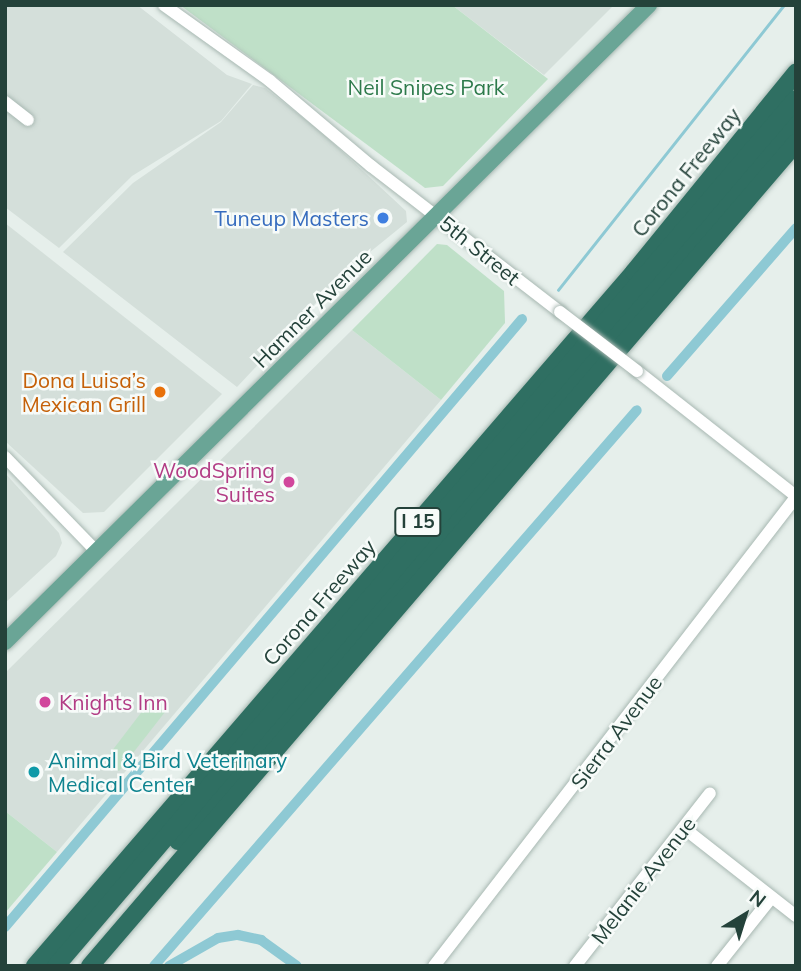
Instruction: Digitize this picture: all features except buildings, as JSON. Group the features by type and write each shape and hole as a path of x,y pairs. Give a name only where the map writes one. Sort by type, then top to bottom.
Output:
{"highway":[{"name":"Corona Freeway","path":"35,966 788,96 796,72"},
{"path":"71,966 788,96"},
{"path":"56,966 251,747 796,120"},
{"name":"I 15","path":"90,966 796,143"},
{"path":"208,828 251,747"},
{"name":"I 15","path":"179,802 251,747"}],"main road":[{"name":"Hamner Avenue","path":"5,642 649,5"}],"street":[{"name":"5th Street","path":"164,5 280,89 436,215 796,496"},
{"path":"5,102 28,120"},
{"path":"5,457 97,552"},
{"name":"Sierra Avenue","path":"434,966 796,496"},
{"name":"Melanie Avenue","path":"575,966 685,829 710,793"},
{"path":"685,829 796,916"},
{"path":"717,966 771,898"}],"shaded area":[{"path":"5,5 137,5 227,75 252,84 221,121 132,176 59,248 5,207"},
{"path":"452,5 614,5 544,75"},
{"path":"253,85 265,88 320,131 406,211 407,222 343,274 237,387 63,252 133,183 221,122"},
{"path":"5,223 222,394 104,512 83,513 5,441"},
{"path":"352,330 441,400 57,852 5,811 5,673"},
{"path":"5,473 59,533 62,543 56,556 5,603"}],"green space":[{"name":"Neil Snipes Park","path":"180,5 452,5 548,79 443,186 425,188"},
{"path":"437,244 447,245 504,291 505,323 441,400 352,330"},
{"path":"150,701 165,712 119,771 105,760"},
{"path":"5,811 57,852 5,913"}],"waterway":[{"path":"558,290 784,5"},
{"path":"667,376 796,228"},
{"path":"5,927 522,319"},
{"path":"154,966 637,410"},
{"path":"169,966 218,938 238,935 261,940 297,966"}],"place":[{"name":"Tuneup Masters","path":"383,218"},
{"name":"Dona Luisa’s Mexican Grill","path":"160,392"},
{"name":"WoodSpring Suites","path":"289,482"},
{"name":"Knights Inn","path":"45,702"},
{"name":"Animal & Bird Veterinary Medical Center","path":"34,772"}]}
